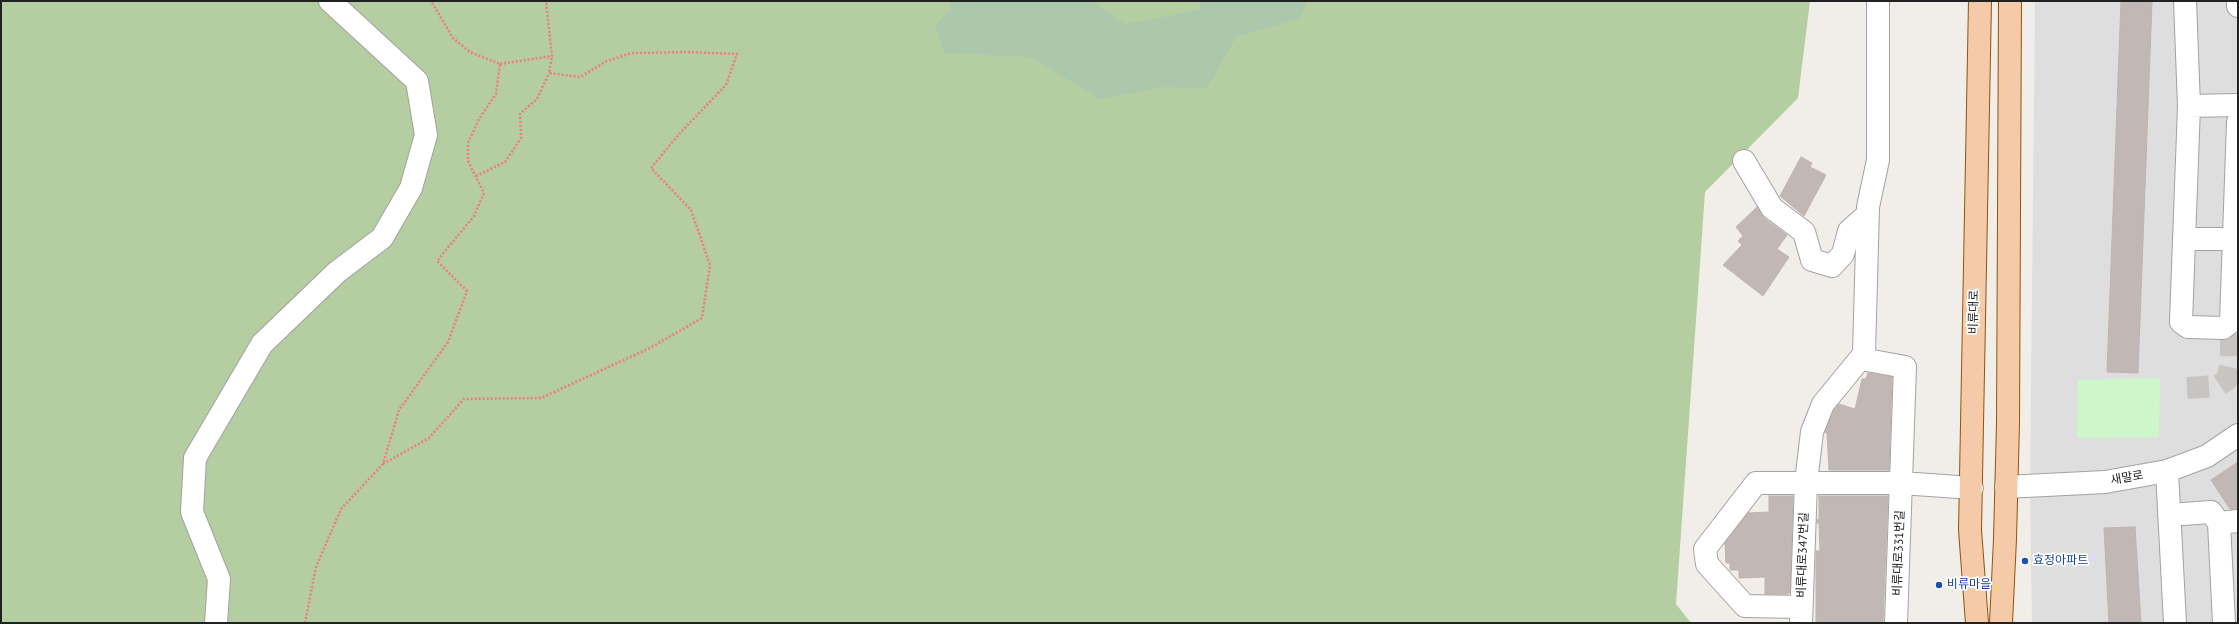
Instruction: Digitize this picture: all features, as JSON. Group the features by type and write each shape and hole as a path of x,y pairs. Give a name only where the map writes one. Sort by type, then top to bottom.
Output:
{"main road":[{"name":"비류대로","path":"1977,623 1970,530 1972,488 1971,418 1980,1"},
{"path":"2001,623 2006,538 2010,1"},
{"path":"1963,623 1970,530"},
{"path":"2006,538 2011,623"}],"street":[{"path":"216,623 219,579 192,512 195,458 262,344 337,272 382,238 411,188 426,135 417,81 330,1"},
{"path":"1878,1 1878,160 1868,215 1864,354 1867,360 1904,367 1901,483"},
{"path":"2185,1 2189,106 2181,322 2188,327 2223,328 2231,322 2238,122"},
{"path":"2238,1 2238,6"},
{"path":"2189,106 2238,105"},
{"path":"1744,161 1772,208 1804,232 1812,260 1832,266 1843,254 1849,231 1868,215"},
{"path":"2184,239 2234,239"},
{"name":"비류대로347번길","path":"1864,354 1823,404 1812,432 1806,482 1801,615 1745,606 1707,564 1705,549 1756,483 1806,482 1901,483 1972,488"},
{"name":"새말로","path":"2006,487 2105,482 2167,471 2207,456 2238,435"},
{"path":"2167,471 2175,623"},
{"name":"비류대로331번길","path":"1896,623 1901,483"},
{"path":"2169,516 2211,512 2228,522 2224,623"}],"path":[{"path":"431,1 453,38 470,52 500,64 552,56"},
{"path":"476,176 505,162 521,138 520,114 537,99 549,73 552,56 546,1"},
{"path":"305,623 316,567 341,509 383,464 429,438 464,399 541,398 650,348 702,318 710,265 696,223 691,210 652,168 680,133 726,85 737,54 688,52 632,53 607,61 580,77 549,73"},
{"path":"383,464 399,410 448,342 467,291 437,261 474,216 484,193 468,160 468,143 480,119 496,94 500,64"}],"shaded area":[{"path":"2035,1 2238,1 2238,623 2032,623 2030,487"}],"green space":[{"path":"1,1 1810,1 1798,98 1705,192 1676,604 1691,623 1,623"},
{"path":"949,1 1092,1 1125,24 1200,10 1201,1 1307,1 1300,18 1236,37 1207,88 1164,87 1100,99 1031,57 945,53 935,25 951,9"},
{"path":"2160,378 2159,437 2077,438 2078,380"}],"building":[{"path":"2121,1 2152,1 2138,373 2107,372"},
{"path":"1801,157 1812,163 1810,167 1826,175 1804,216 1780,196"},
{"path":"1757,207 1764,218 1787,235 1777,249 1789,257 1763,296 1723,265 1742,245 1738,241 1743,236 1736,227"},
{"path":"1868,373 1892,377 1889,470 1829,470 1827,433 1825,432 1834,410 1839,404 1855,409 1862,379 1866,379"},
{"path":"2238,462 2238,509 2230,509 2211,480"},
{"path":"1769,496 1793,496 1790,592 1788,594 1765,594 1765,577 1739,578 1739,570 1730,570 1730,563 1726,563 1725,543 1748,513 1769,512"},
{"path":"1819,496 1888,496 1883,623 1816,623 1816,551 1820,551 1819,523 1817,523 1817,519 1819,521"},
{"path":"2135,527 2141,623 2109,623 2104,528"}],"tunnel":[{"path":"2187,388 2218,386 2227,380 2231,362 2231,322"}],"place":[{"name":"효정아파트","path":"2025,561"},
{"name":"비류마을","path":"1939,585"}]}
